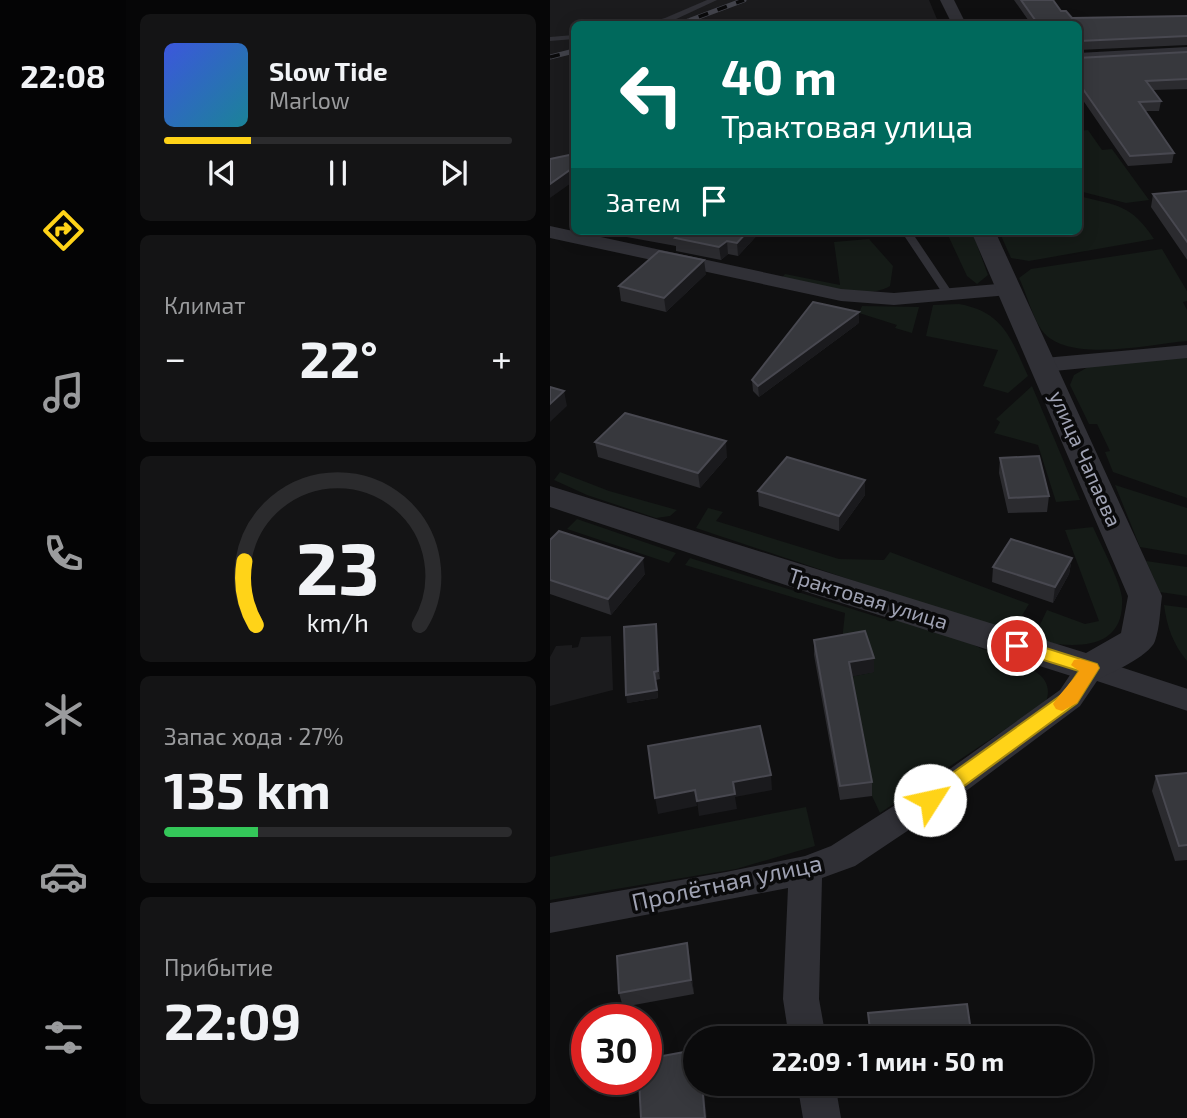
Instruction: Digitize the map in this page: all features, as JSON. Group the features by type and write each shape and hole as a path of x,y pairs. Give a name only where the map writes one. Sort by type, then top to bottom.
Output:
{"street":[{"path":"947,0 958,21"},
{"path":"1082,58 1188,53"},
{"path":"550,232 841,295 894,299 1009,289"},
{"name":"улица Чапаева","path":"985,235 1146,596 1138,639 1090,668"},
{"path":"1044,365 1188,351"},
{"name":"Трактовая улица","path":"550,496 1188,700"},
{"name":"Пролётная улица","path":"550,918 726,887 806,870 843,856 947,788 1070,698 1090,668"},
{"path":"806,870 801,999 806,1026"},
{"path":"818,1096 822,1118"}],"lane":[{"path":"662,21 713,0"},
{"path":"550,39 571,37"},
{"path":"909,235 949,295"}],"shaded area":[{"path":"550,0 929,0 938,21 571,21 571,155 550,160"},
{"path":"1088,130 1102,150 1112,149 1149,200 1126,203 1082,192 1082,131"},
{"path":"1082,197 1122,208 1138,219 1154,239 1029,261 1011,258 1001,235 1082,235"},
{"path":"948,235 973,235 988,275 977,284 967,276"},
{"path":"869,239 893,266 890,286 880,290 853,292 781,279 785,274 840,285 834,242"},
{"path":"1162,249 1187,291 1187,301 1183,302 1187,310 1187,341 1092,350 1056,342 1040,328 1019,278 1031,269"},
{"path":"959,304 986,313 1011,339 1028,376 1008,393 983,386 998,350 926,336 933,305"},
{"path":"862,306 919,307 912,333 895,328 897,325 859,313"},
{"path":"1187,355 1187,498 1113,472 1105,452 1110,451 1097,424 1089,424 1070,385 1074,375 1088,367"},
{"path":"1032,386 1080,500 1056,502 1038,445 994,433 1000,422 996,419"},
{"path":"560,472 609,491 677,510 670,516 656,518 587,495 554,480"},
{"path":"1115,485 1187,508 1187,555 1140,547"},
{"path":"708,508 723,512 716,521 839,559 884,560 890,552 1029,604 1015,627 1001,630 696,528"},
{"path":"577,519 676,553 669,563 567,529"},
{"path":"1093,527 1121,591 1121,615 1116,628 1096,642 1070,645 1042,642 1037,631 1047,610 1085,624 1099,621 1065,530"},
{"path":"690,558 884,619 887,617 958,637 984,650 992,648 997,654 1016,660 1017,664 1042,677 1048,687 1046,702 880,813 872,796 850,677 874,672 841,650 845,613 685,565"},
{"path":"1146,561 1187,567 1187,596 1160,592"},
{"path":"1164,605 1187,608 1187,661 1171,635"},
{"path":"611,636 613,690 550,706 550,657 556,646 578,647 581,637"},
{"path":"806,807 815,846 736,869 550,900 550,857"}],"building":[{"path":"1021,0 1053,0 1061,11 1066,11 1072,18 1188,16 1188,36 1082,41 1082,21 1036,21"},
{"path":"1188,52 1188,79 1146,81 1161,101 1139,102 1174,153 1130,156 1082,88 1082,58"},
{"path":"571,155 571,169 550,184 550,159"},
{"path":"1188,191 1188,243 1153,194"},
{"path":"678,235 744,235 737,243 727,241 719,247 675,238"},
{"path":"659,251 704,260 664,298 619,286"},
{"path":"813,302 859,312 758,386 752,380"},
{"path":"550,387 564,391 550,404"},
{"path":"625,413 726,441 698,473 595,442"},
{"path":"1039,456 1049,496 1009,498 1000,458"},
{"path":"787,457 865,480 839,516 758,491"},
{"path":"559,531 643,558 608,599 550,580 550,540"},
{"path":"1011,539 1072,558 1055,587 993,567"},
{"path":"656,624 658,671 654,672 657,690 626,695 624,627"},
{"path":"865,631 874,658 849,662 872,782 840,786 814,640"},
{"path":"760,726 771,775 733,782 735,794 697,801 695,790 655,798 648,746"},
{"path":"1188,773 1188,845 1179,846 1156,776"},
{"path":"687,943 691,980 619,993 617,956"},
{"path":"967,1004 970,1026 870,1026 868,1013"},
{"path":"683,1052 683,1096 703,1096 705,1118 641,1118 640,1095 662,1095 662,1056"}],"railway":[{"path":"688,21 744,0"},
{"path":"550,57 571,52"}],"slow traffic":[{"path":"1062,704 1070,698 1090,668 1080,665"}],"route":[{"path":"930,800 1070,698 1090,668 1017,646"}]}
